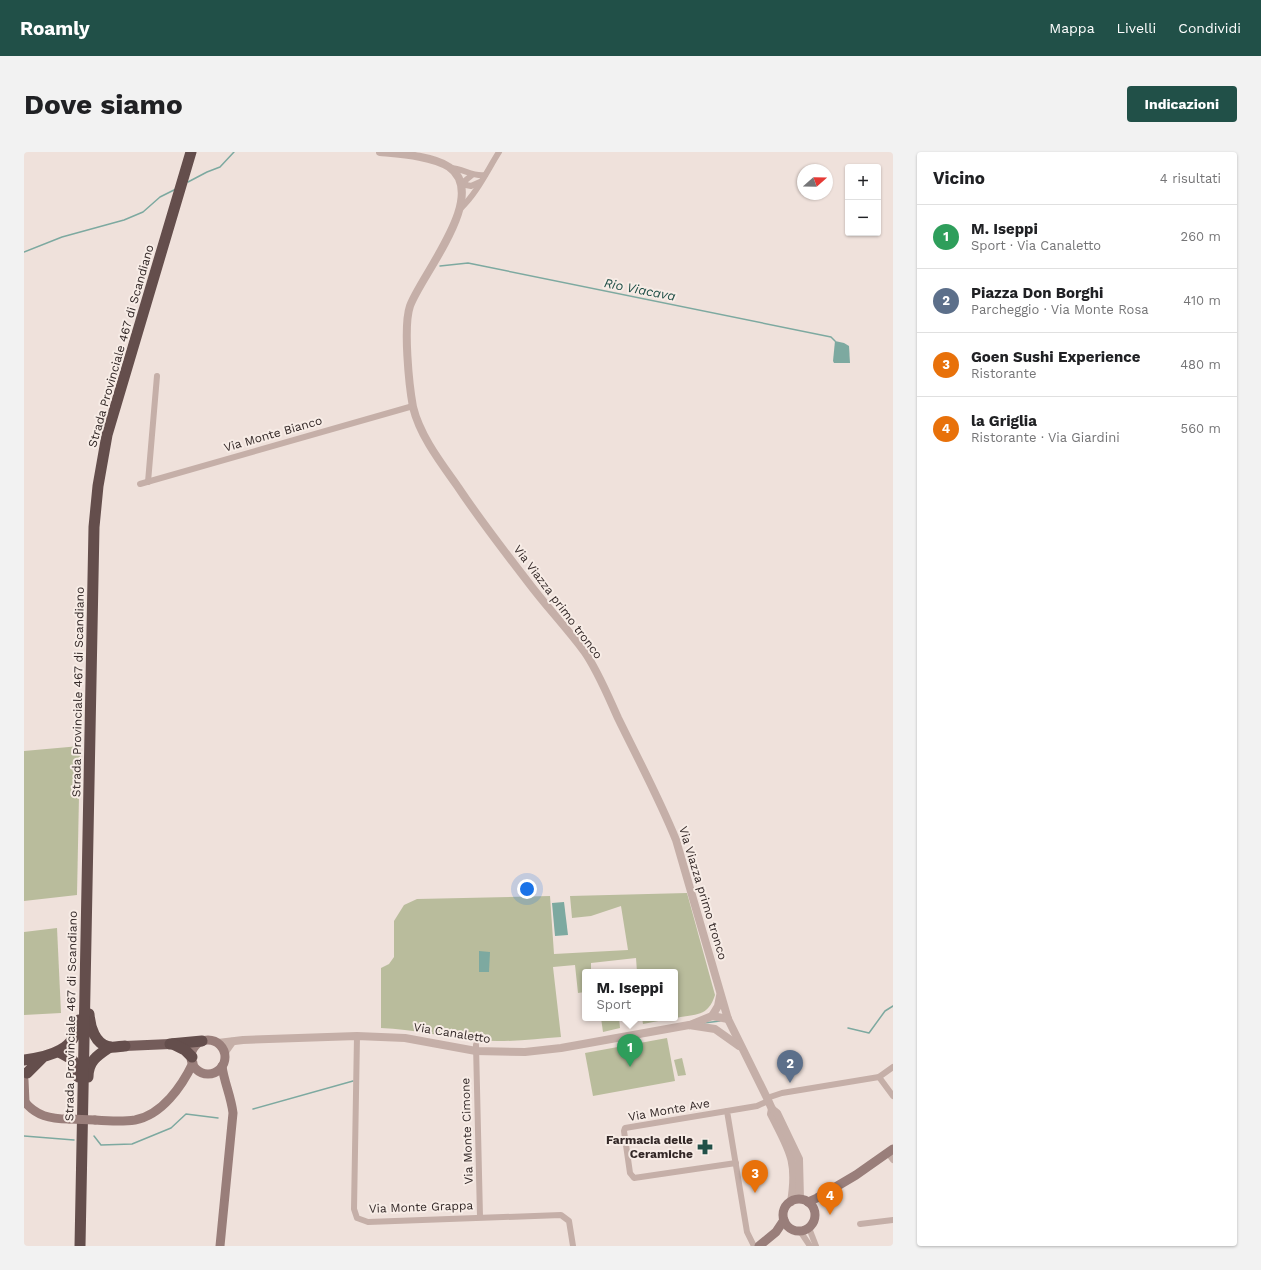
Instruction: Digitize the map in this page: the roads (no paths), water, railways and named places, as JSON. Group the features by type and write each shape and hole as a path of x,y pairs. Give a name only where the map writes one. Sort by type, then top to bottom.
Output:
{"highway":[{"name":"Strada Provinciale 467 di Scandiano","path":"80,1246 94,527 98,486 107,435 190,153"},
{"path":"86,960 90,1018 93,1034 100,1042 110,1047 125,1046"},
{"path":"25,1071 42,1058 59,1052 73,1041 78,1030 80,995 86,960"},
{"path":"170,1044 202,1041"},
{"path":"170,1044 185,1050 192,1060"},
{"path":"82,1136 87,1102 88,1068 94,1058 110,1047"},
{"path":"59,1052 70,1057 78,1066 82,1136"}],"main road":[{"path":"25,1071 24,1101 29,1108 40,1116 54,1119 137,1120 158,1109 182,1084 192,1060 194,1047 202,1041 208,1040 218,1043 222,1048 224,1081 231,1100 233,1119 220,1246"},
{"path":"125,1046 170,1044"},
{"path":"192,1060 196,1068 224,1081"},
{"path":"182,1084 207,1073 223,1062"},
{"path":"758,1246 776,1232 784,1220 785,1210 800,1201 817,1198 891,1154"},
{"path":"758,1246 800,1229 814,1220 814,1211 820,1203 854,1179 856,1175"},
{"path":"800,1201 814,1211"},
{"path":"784,1220 800,1229"}],"street":[{"path":"380,152 414,157 440,163 450,168 455,168 483,178"},
{"path":"460,208 468,201 499,152"},
{"path":"450,168 461,184 471,186 483,178"},
{"path":"461,184 472,174"},
{"name":"Via Viazza primo tronco","path":"461,184 463,199 458,216 409,307 407,329 413,406 421,427 446,471 528,583 585,653 596,672 665,812 676,840 728,1019 772,1109 777,1113 797,1155 800,1166 800,1201"},
{"path":"148,482 157,376"},
{"name":"Via Monte Bianco","path":"140,484 413,406"},
{"path":"720,995 718,1006 712,1016 728,1019"},
{"name":"Via Canaletto","path":"218,1043 356,1036 405,1038 476,1048 525,1052 561,1048 689,1025 712,1016"},
{"path":"715,1029 728,1019"},
{"name":"Via Canaletto","path":"689,1025 715,1029 741,1047"},
{"name":"Via Monte Grappa","path":"356,1036 354,1209 357,1218 368,1222 561,1215 569,1221 573,1246"},
{"path":"223,1062 225,1052 232,1042"},
{"name":"Via Monte Cimone","path":"476,1048 480,1217"},
{"path":"758,1246 747,1232 727,1111 757,1106 767,1099 782,1093 879,1077 893,1066"},
{"path":"879,1077 893,1096"},
{"name":"Via Monte Ave","path":"727,1111 625,1128 624,1131 630,1173 634,1178 736,1163"},
{"path":"860,1224 893,1220"},
{"path":"800,1229 810,1246"},
{"path":"800,1229 816,1246"}],"water":[{"path":"835,341 849,346 850,363 834,363"},
{"path":"564,902 568,935 555,936 552,903"},
{"path":"479,951 490,952 489,972 479,972"}],"waterway":[{"path":"188,182 220,167 234,152"},
{"path":"24,252 62,237 124,220 143,212 160,197 176,189"},
{"name":"Rio Viacava","path":"440,266 468,263 831,337 835,341"},
{"path":"848,1028 869,1033 885,1011 893,1006"},
{"path":"704,1023 720,1021"},
{"path":"253,1109 353,1081"},
{"path":"94,1136 101,1145 132,1144 171,1128 186,1114 218,1118"},
{"path":"24,1136 74,1140"}],"place":[{"name":"M. Iseppi","path":"630,1067"},
{"name":"Piazza Don Borghi","path":"790,1083"},
{"name":"Farmacia delle Ceramiche","path":"705,1147"},
{"name":"Goen Sushi Experience","path":"755,1193"},
{"name":"la Griglia","path":"830,1215"}]}
